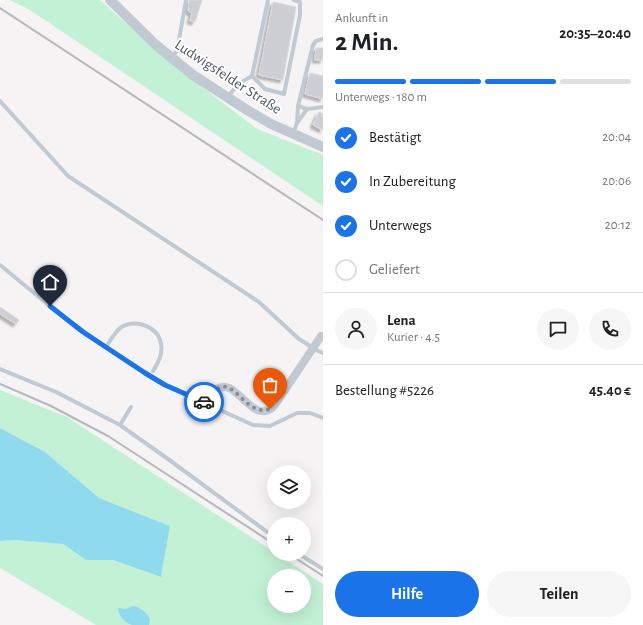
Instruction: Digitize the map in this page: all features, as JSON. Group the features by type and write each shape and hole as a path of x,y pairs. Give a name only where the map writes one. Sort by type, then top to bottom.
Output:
{"street":[{"name":"Ludwigsfelder Straße","path":"110,0 170,58 227,97 271,124 323,147"},
{"path":"207,403 214,392 224,387 234,390 250,406 258,410 266,410 274,407 322,334"}],"lane":[{"path":"170,58 177,51 186,0"},
{"path":"227,97 240,83 252,76 268,0"},
{"path":"252,76 265,89 284,94 300,15 300,2 294,0"},
{"path":"297,123 298,106 313,45 316,41 323,39"},
{"path":"0,101 68,176 259,302 299,339 323,353"},
{"path":"298,106 307,109 323,107"},
{"path":"292,134 297,123 307,109"},
{"path":"0,265 62,316 106,347 165,385 253,425 263,427 270,426 297,413 310,414 323,418"},
{"path":"106,347 120,329 132,324 141,324 150,328 158,335 162,352 160,360 153,371"},
{"path":"0,369 56,392 120,425 267,532"},
{"path":"120,425 131,407"},
{"path":"310,561 323,569"}],"green space":[{"path":"10,0 100,0 167,60 257,129 323,155 323,206 30,10"},
{"path":"0,390 67,417 267,547 267,561 288,561 300,569 267,569 267,613 311,613 311,576 323,584 323,625 96,625 0,568 0,541 13,540 63,544 86,560 113,560 161,577 170,526 99,498 45,452 0,428"}],"water":[{"path":"0,428 45,452 99,498 170,526 161,577 113,560 86,560 63,544 14,540 0,541"},
{"path":"133,606 143,610 150,619 149,625 132,625 122,618 118,608 126,609"}],"building":[{"path":"189,0 202,0 195,22 190,21 192,13 188,11"},
{"path":"273,2 296,7 283,80 259,75"},
{"path":"316,48 323,48 323,60 315,60"},
{"path":"310,73 323,76 323,99 305,94"},
{"path":"319,112 323,114 323,130 313,125"},
{"path":"0,307 19,320 16,324 0,314"}],"railway":[{"path":"0,8 323,220"},
{"path":"0,384 51,406 108,436 267,539"},
{"path":"300,561 323,576"}],"way so far":[{"path":"204,402 207,403 214,392 224,387 234,390 250,406 258,410 262,411 270,409"}],"route":[{"path":"50,306 83,332 145,373 165,385 204,402"}]}
